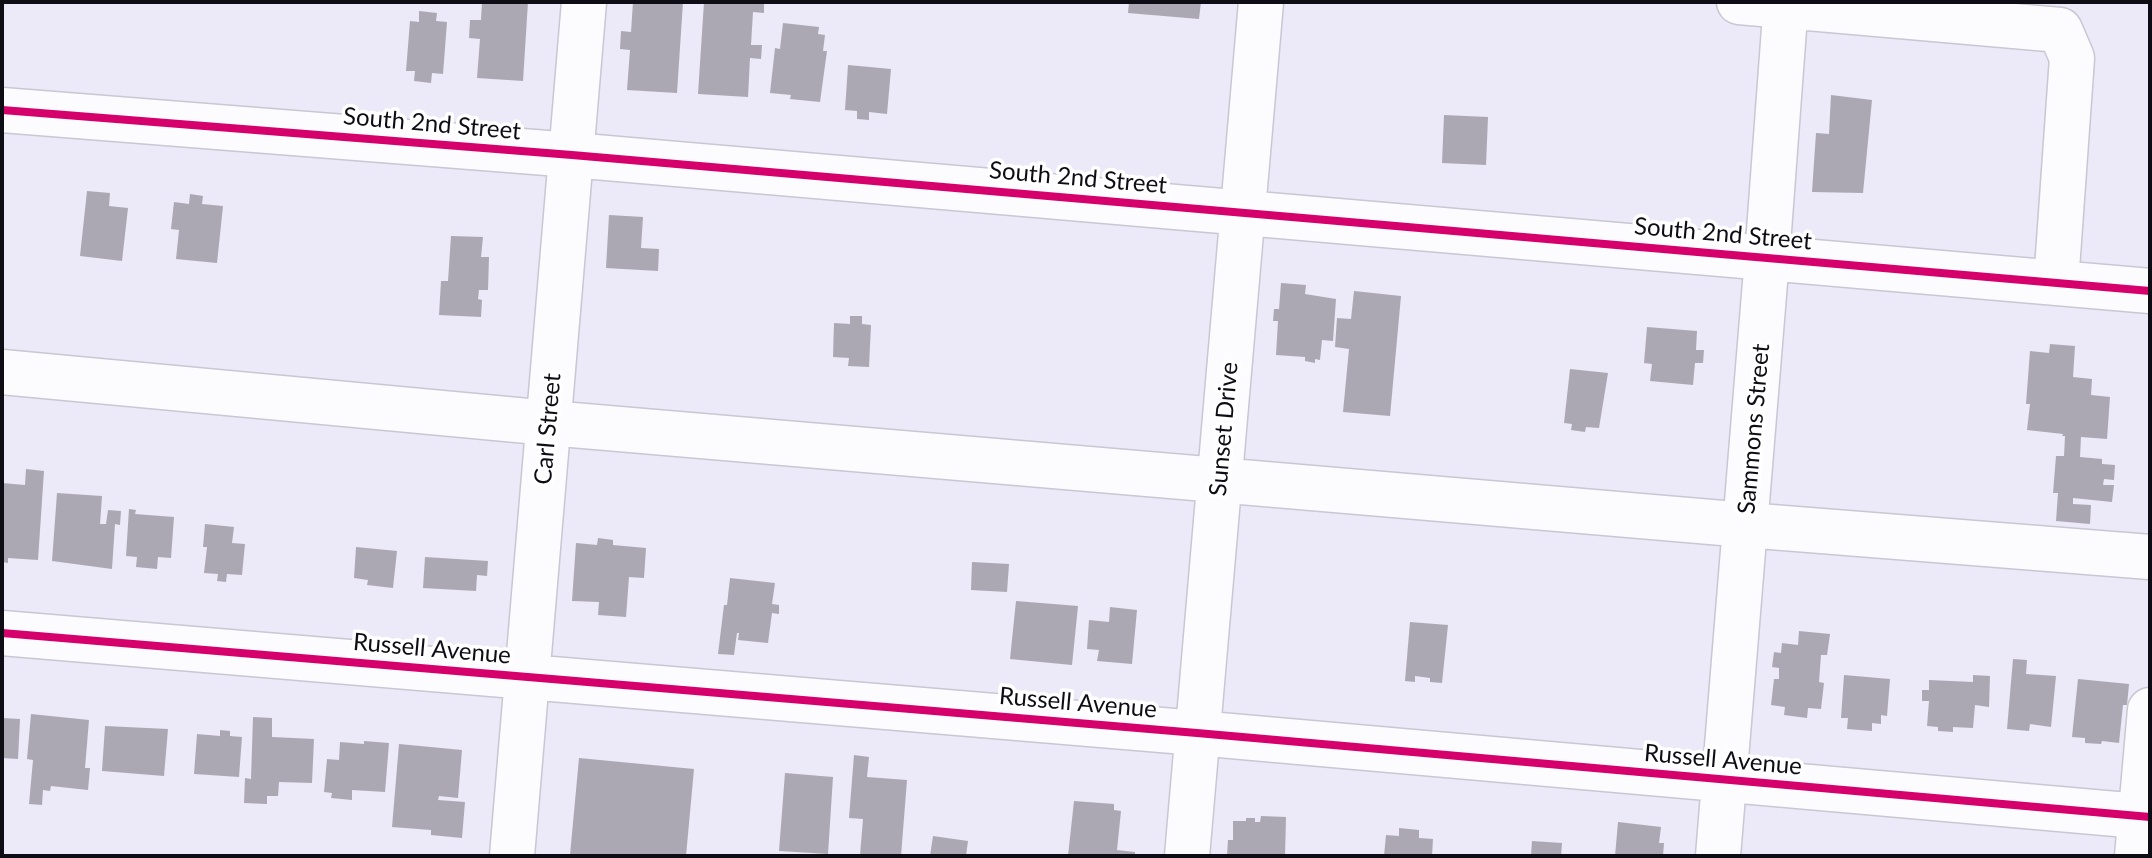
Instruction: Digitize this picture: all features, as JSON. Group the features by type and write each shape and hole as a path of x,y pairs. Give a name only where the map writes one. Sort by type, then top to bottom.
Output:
{"street":[{"name":"Carl Street","path":"512,856 584,2"},
{"name":"Sunset Drive","path":"1187,856 1261,2"},
{"path":"1739,2 2060,30 2072,58 2056,283"},
{"name":"Sammons Street","path":"1718,856 1786,4"},
{"name":"South 2nd Street","path":"2,110 572,155 2150,291"},
{"path":"2,372 549,423 2150,557"},
{"name":"Russell Avenue","path":"2,633 1725,780 2143,830"},
{"path":"2143,830 2150,710"}],"building":[{"path":"482,2 528,2 523,81 477,78 480,39 469,38 470,20 481,20"},
{"path":"633,2 683,2 677,93 627,90 630,50 620,49 621,31 631,32"},
{"path":"704,2 764,2 764,13 753,12 751,45 762,45 761,59 750,58 748,97 698,94"},
{"path":"1129,2 1201,2 1199,19 1128,13"},
{"path":"419,11 437,13 436,21 447,22 443,74 432,73 431,83 414,81 415,71 406,71 410,21 419,22"},
{"path":"783,23 819,27 818,34 825,35 823,51 827,51 820,102 770,93 775,48 780,49"},
{"path":"848,65 891,69 887,114 869,112 869,120 857,119 857,111 845,110"},
{"path":"1831,95 1872,100 1863,193 1812,192 1816,133 1829,134"},
{"path":"1444,115 1488,117 1486,165 1442,163"},
{"path":"87,191 110,193 109,206 128,208 122,261 80,256"},
{"path":"190,194 203,196 202,204 223,206 217,263 176,259 179,230 171,229 174,202 189,204"},
{"path":"609,215 643,217 641,248 659,249 658,271 606,268"},
{"path":"451,236 483,237 481,257 489,257 488,290 479,290 481,317 439,315 441,281 448,281"},
{"path":"1281,283 1306,285 1305,294 1336,299 1333,341 1322,340 1320,360 1315,359 1315,363 1305,361 1305,357 1276,355 1278,321 1273,321 1274,309 1279,309"},
{"path":"1354,291 1401,296 1390,416 1343,412 1349,349 1335,347 1337,318 1351,319"},
{"path":"850,316 862,316 862,324 871,325 869,367 848,366 849,358 833,357 834,323 850,324"},
{"path":"1647,327 1697,331 1696,350 1704,350 1703,363 1695,363 1693,385 1650,381 1652,364 1644,363"},
{"path":"2050,344 2075,346 2073,377 2092,379 2091,395 2110,397 2107,439 2081,437 2080,457 2102,459 2102,464 2115,465 2114,480 2104,479 2103,485 2114,485 2112,502 2073,498 2073,504 2091,505 2090,524 2056,521 2058,493 2053,493 2056,456 2064,456 2065,436 2027,430 2030,351 2049,353"},
{"path":"1570,369 1608,373 1599,428 1586,427 1585,432 1571,430 1572,424 1564,423"},
{"path":"26,469 44,471 38,560 8,558 8,563 2,562 2,483 25,485"},
{"path":"57,493 102,496 100,524 106,524 108,510 121,511 120,525 115,524 112,569 52,561"},
{"path":"129,509 136,510 135,514 174,517 171,558 158,557 157,569 136,567 137,557 126,556"},
{"path":"205,524 234,527 232,543 245,544 242,575 227,574 226,582 217,581 218,574 204,573 207,547 203,547"},
{"path":"598,538 613,540 613,545 646,548 644,578 629,577 626,617 598,615 599,602 572,601 576,543 597,545"},
{"path":"356,547 397,551 393,588 367,585 368,580 354,578"},
{"path":"425,557 488,561 487,576 477,575 476,591 423,588"},
{"path":"972,562 1009,564 1007,592 971,590"},
{"path":"730,578 775,583 772,604 779,605 779,614 772,613 768,643 738,640 737,633 734,655 718,654"},
{"path":"1016,601 1078,606 1072,665 1010,659"},
{"path":"1110,607 1137,610 1132,664 1097,661 1099,650 1087,649 1089,620 1109,622"},
{"path":"1410,622 1448,625 1442,683 1415,676 1415,682 1405,681"},
{"path":"1799,631 1830,634 1827,655 1821,655 1819,682 1824,683 1821,709 1808,708 1807,718 1784,715 1785,707 1771,705 1774,679 1779,679 1779,668 1772,667 1774,652 1781,653 1782,643 1798,645"},
{"path":"2013,659 2027,660 2026,674 2056,676 2051,727 2030,724 2029,731 2007,729"},
{"path":"1844,675 1890,679 1887,716 1881,715 1881,724 1872,723 1872,731 1847,729 1848,718 1841,718"},
{"path":"1973,675 1990,676 1989,707 1975,705 1973,728 1953,727 1953,732 1927,726 1929,701 1922,701 1922,690 1929,690 1929,680 1973,682"},
{"path":"2078,679 2129,684 2127,705 2123,705 2119,743 2085,743 2085,738 2072,737"},
{"path":"31,714 89,720 85,768 90,768 88,790 51,786 50,791 43,790 42,805 29,804 33,760 27,759"},
{"path":"253,717 272,718 272,737 314,739 312,783 279,782 278,796 267,796 267,804 244,803 245,778 251,779"},
{"path":"2,718 20,719 18,759 2,758"},
{"path":"105,726 168,729 164,776 102,771"},
{"path":"220,730 230,731 230,736 242,737 239,777 194,774 197,734 220,736"},
{"path":"364,741 389,743 385,792 352,790 352,800 331,798 332,793 324,792 327,759 339,760 340,742 364,744"},
{"path":"399,744 462,750 458,798 439,796 438,800 465,802 462,838 431,835 431,830 392,827"},
{"path":"854,755 869,757 867,777 907,780 901,856 860,855 863,819 849,818"},
{"path":"579,758 694,769 686,856 570,855"},
{"path":"785,773 833,777 828,854 779,851"},
{"path":"1074,801 1114,804 1114,810 1121,811 1117,850 1135,852 1135,856 1068,856"},
{"path":"1261,816 1286,817 1285,856 1227,856 1228,840 1233,840 1233,821 1255,818 1255,822 1260,822"},
{"path":"1618,822 1661,827 1659,843 1664,843 1663,856 1615,856"},
{"path":"1399,828 1419,830 1419,838 1433,839 1432,856 1384,856 1386,835 1399,836"},
{"path":"933,836 968,841 966,856 930,856"},
{"path":"1532,841 1562,843 1561,856 1531,856"}],"cycle path":[{"path":"2,110 572,155 2150,291"},
{"path":"2,633 2150,817"}]}
